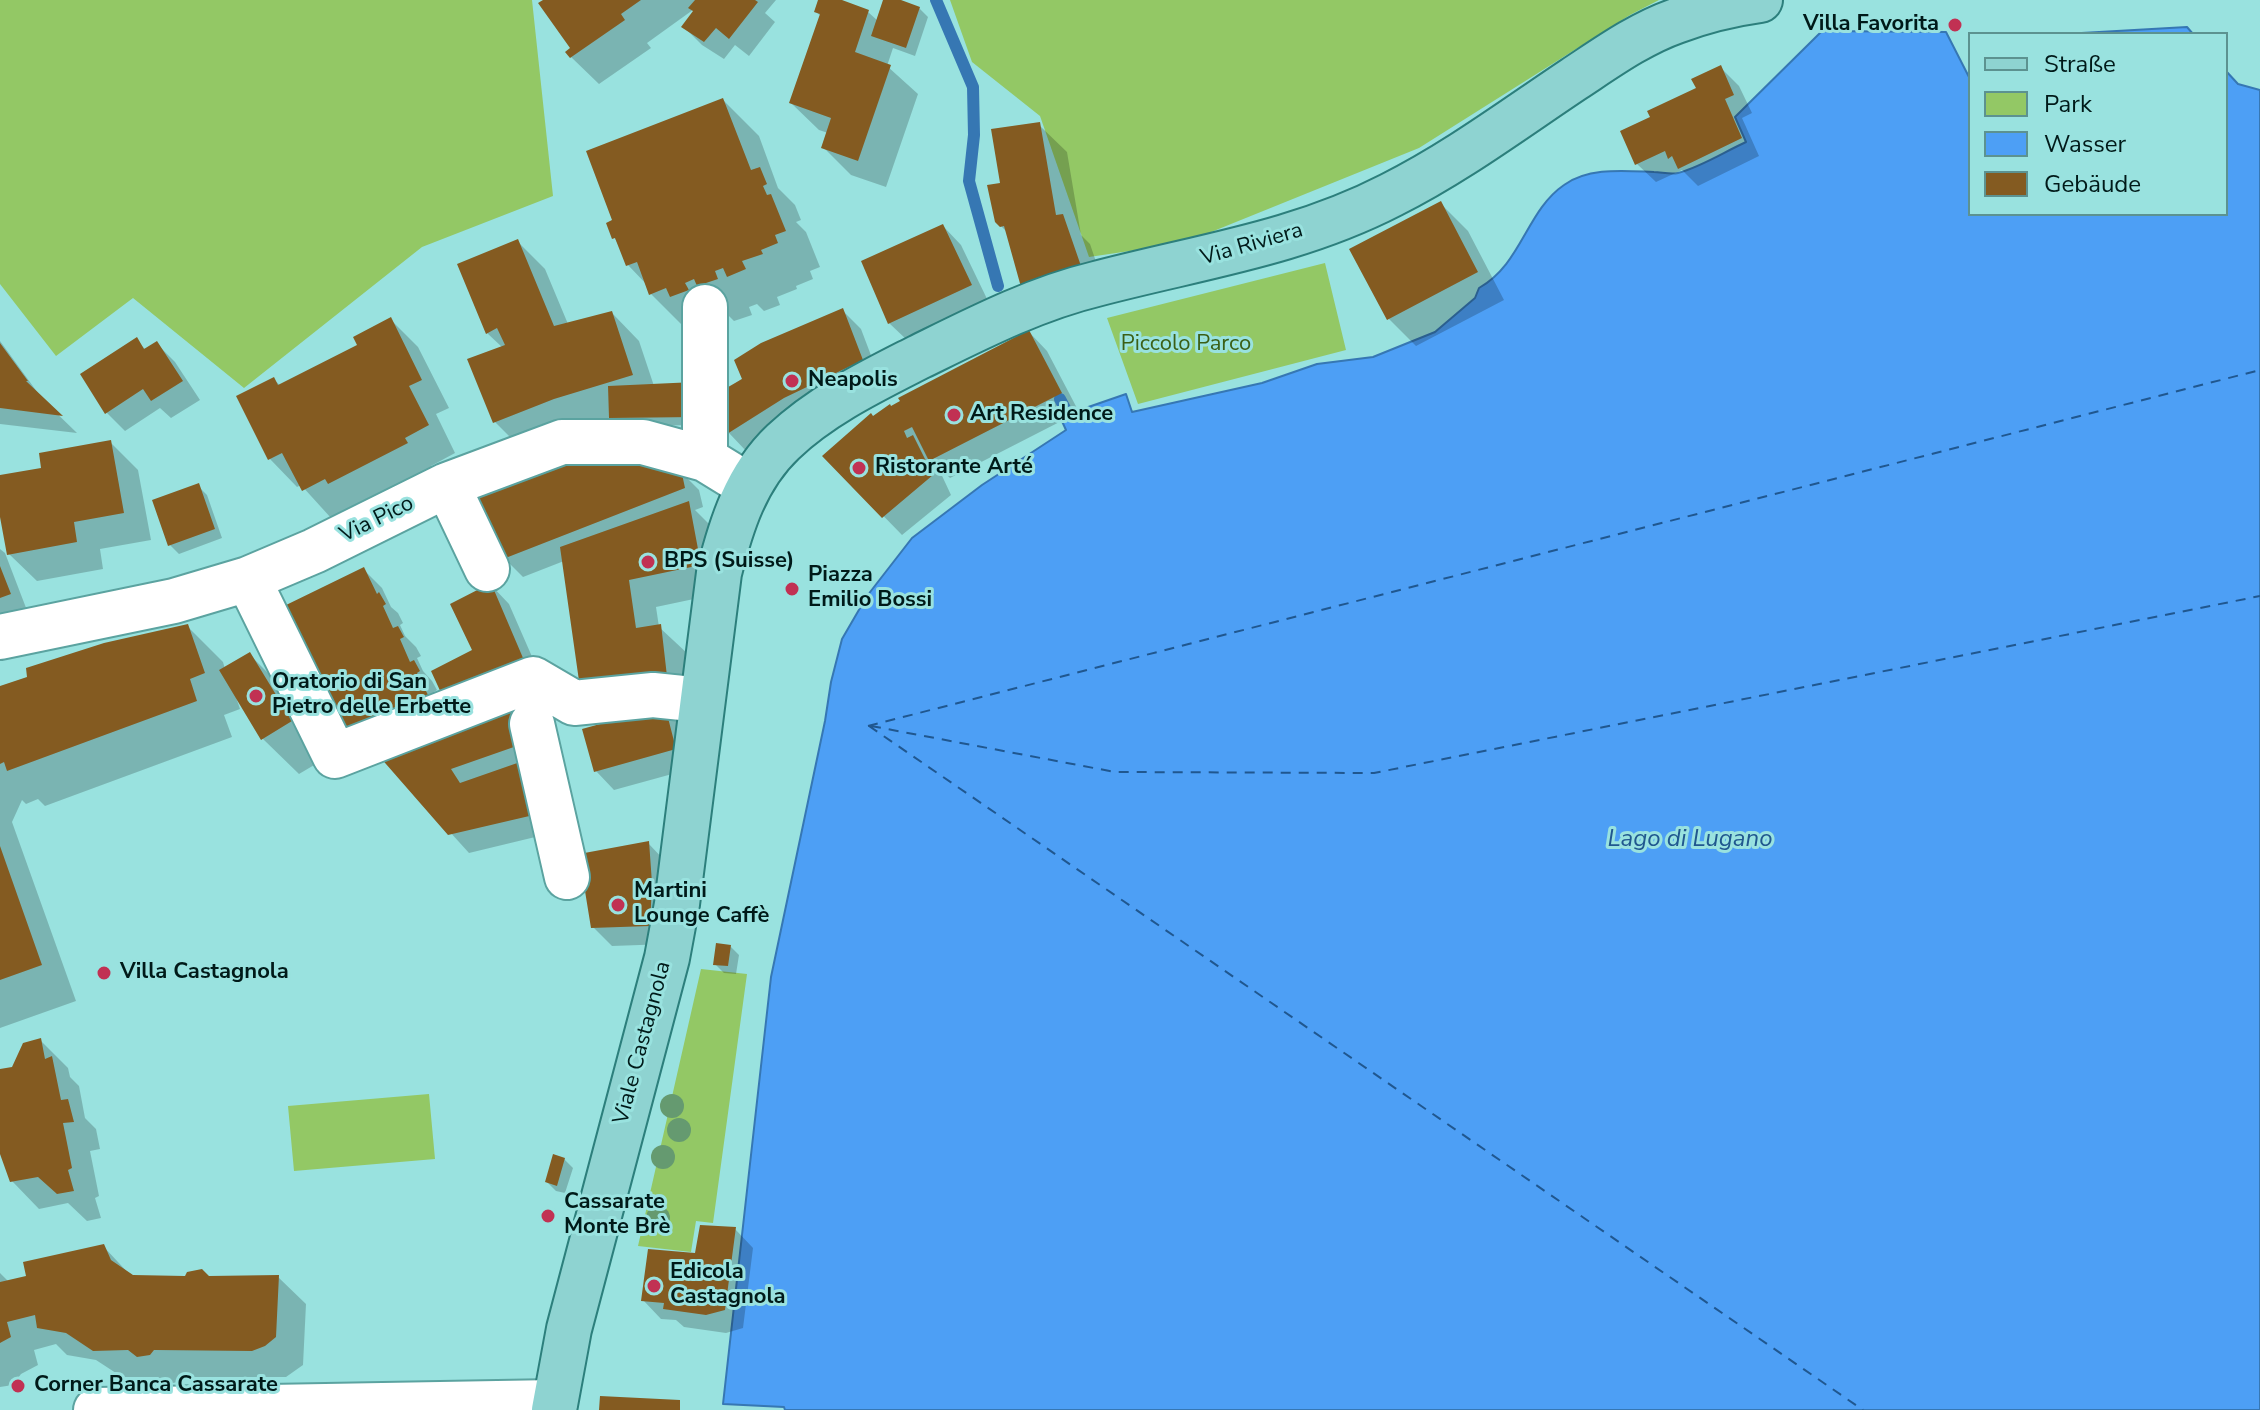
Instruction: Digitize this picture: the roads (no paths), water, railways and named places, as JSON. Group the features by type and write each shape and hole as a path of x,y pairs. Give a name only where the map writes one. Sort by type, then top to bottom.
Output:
{"main road":[{"name":"Via Riviera","path":"749,486 782,442 823,411 864,385 958,338 1037,303 1094,284 1249,249 1336,221 1437,170 1608,56 1647,34 1673,21 1760,0"},
{"name":"Viale Castagnola","path":"554,1406 569,1329 667,958 677,904 719,573 727,539 749,486"}],"street":[{"path":"705,307 705,459"},
{"name":"Via Pico","path":"0,637 174,601 248,579 314,551 447,485 562,442 643,442 705,459 749,486"},
{"path":"447,485 487,569"},
{"path":"248,579 335,756 533,679 574,703 653,695 702,700"},
{"path":"532,724 567,877"},
{"path":"96,1410 554,1406"}],"water":[{"path":"2187,27 2191,32 2099,32"},
{"name":"Lago di Lugano","path":"1822,31 1946,32 1968,75 1968,216 2228,216 2228,73 2238,84 2260,90 2260,1410 785,1410 784,1407 723,1404 771,977 831,682 842,639 867,596 912,538 982,485 1066,430 1061,419 1068,414 1126,394 1132,412 1262,383 1317,364 1373,357 1435,332 1475,298 1479,288 1505,265 1541,209 1564,185 1584,175 1607,171 1669,174 1704,163 1746,142 1735,117"}],"waterway":[{"path":"936,0 973,87 974,135 969,181 998,286"},
{"path":"1060,399 1068,414"}],"place":[{"name":"Villa Favorita","path":"1955,25"},
{"name":"Neapolis","path":"792,381"},
{"name":"Art Residence","path":"954,415"},
{"name":"Ristorante Arté","path":"859,468"},
{"name":"BPS (Suisse)","path":"648,562"},
{"name":"Piazza Emilio Bossi","path":"792,589"},
{"name":"Oratorio di San Pietro delle Erbette","path":"256,696"},
{"name":"Martini Lounge Caffè","path":"618,905"},
{"name":"Villa Castagnola","path":"104,973"},
{"name":"Cassarate Monte Brè","path":"548,1216"},
{"name":"Edicola Castagnola","path":"654,1286"},
{"name":"Corner Banca Cassarate","path":"18,1386"}],"park label":[{"name":"Piccolo Parco","path":"1186,345"}]}
